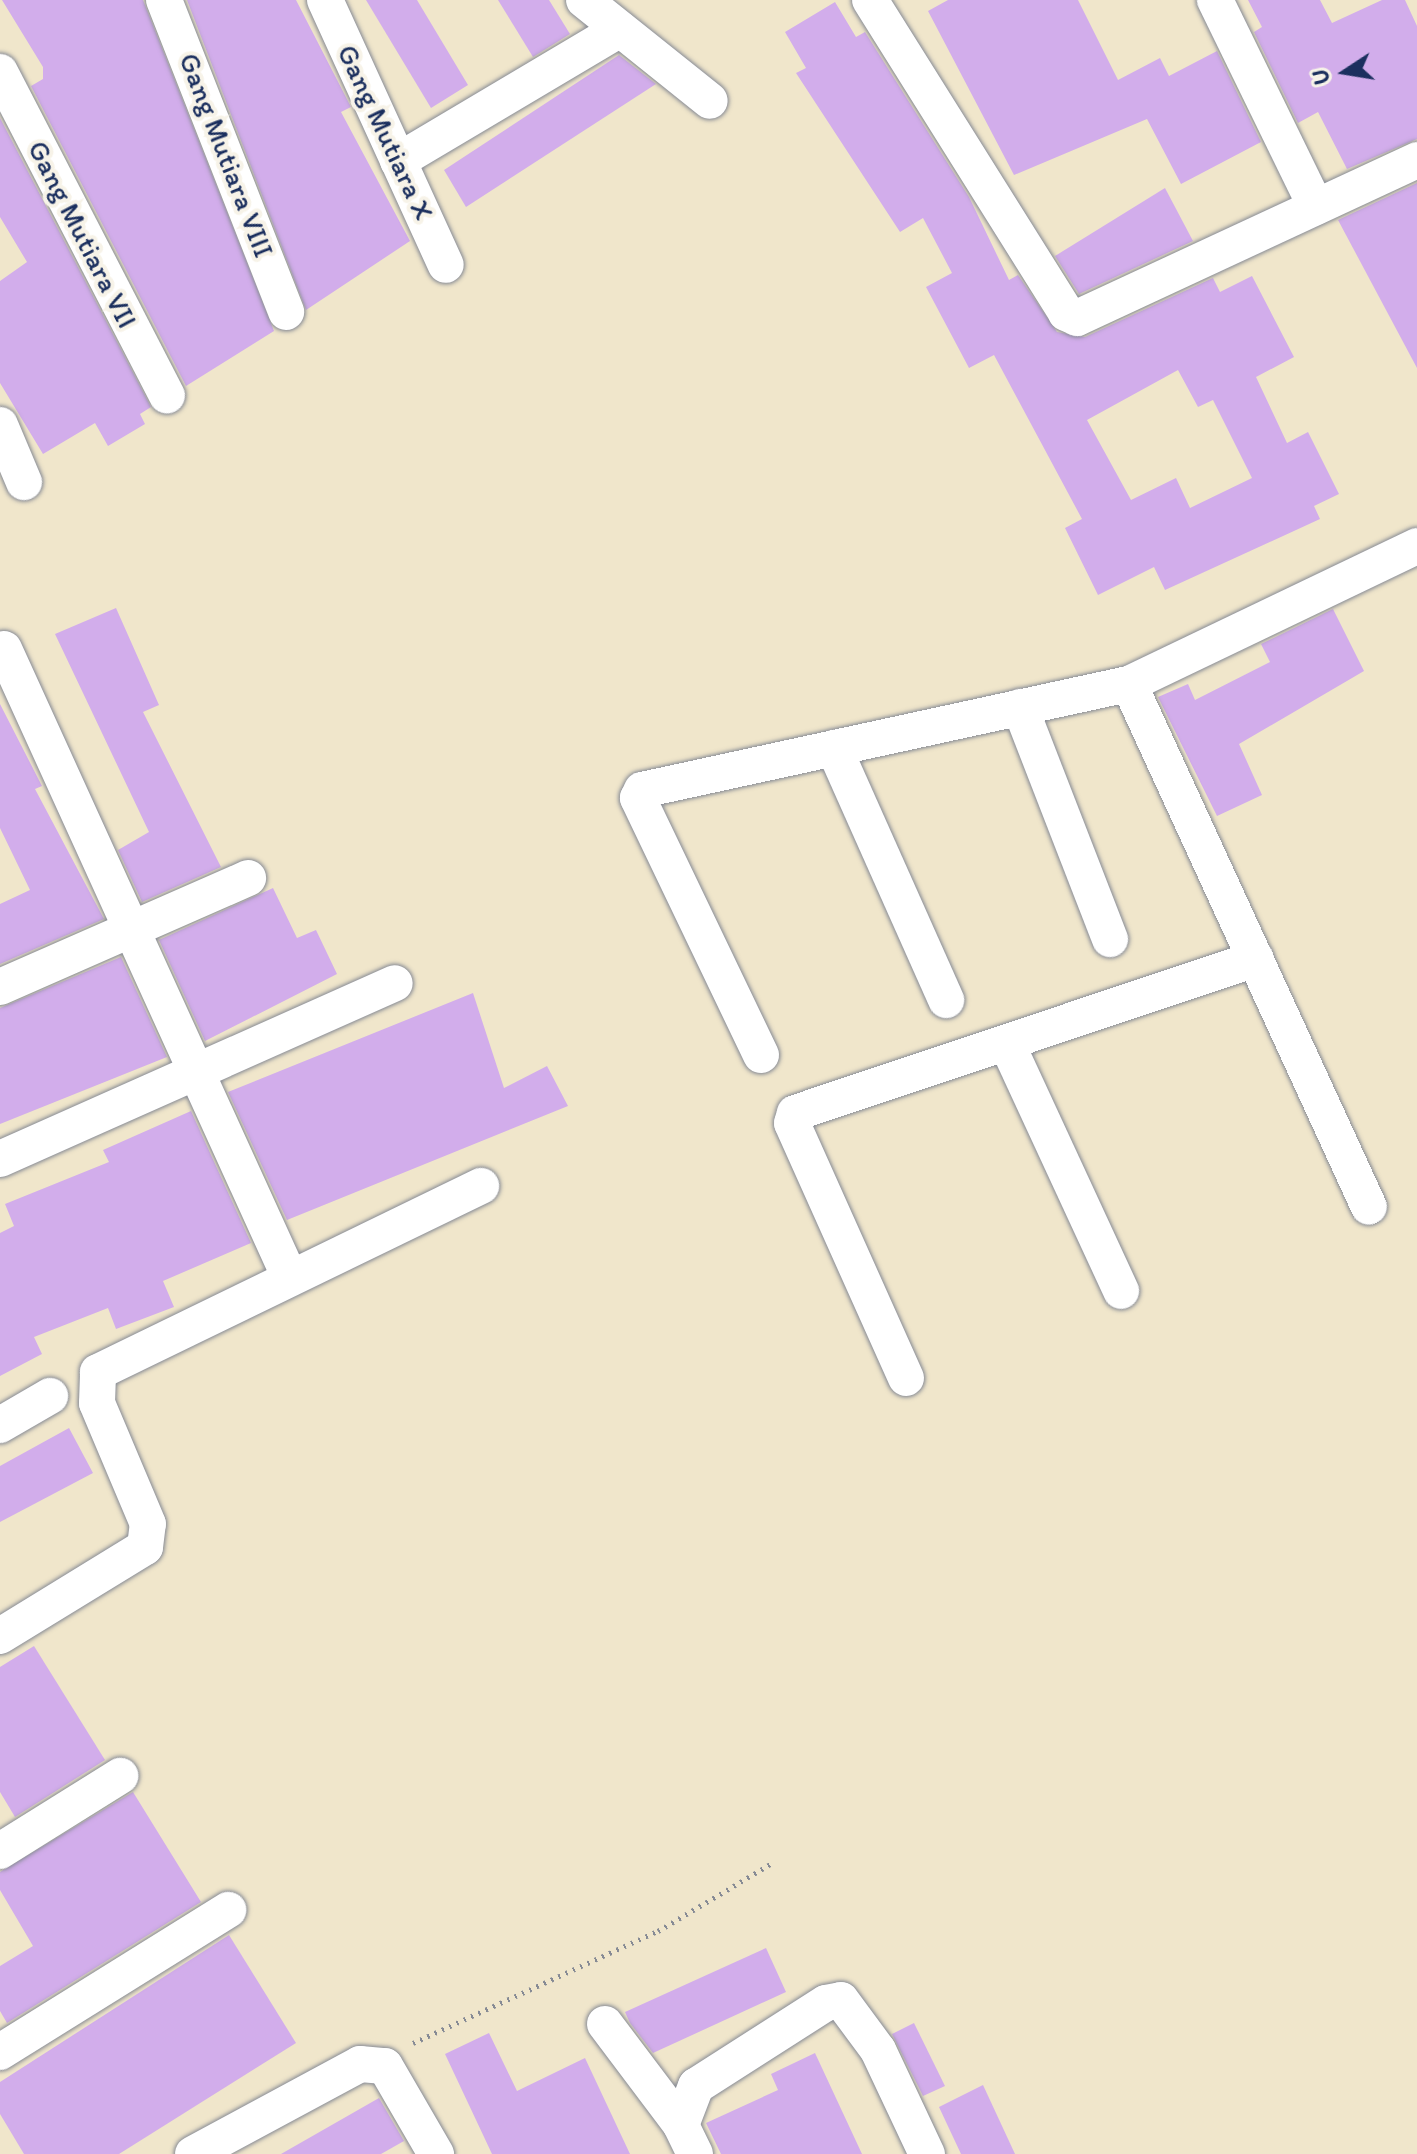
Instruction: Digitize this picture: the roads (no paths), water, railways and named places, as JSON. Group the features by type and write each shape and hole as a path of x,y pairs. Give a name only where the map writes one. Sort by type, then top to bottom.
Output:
{"street":[{"name":"Gang Mutiara VIII","path":"164,0 286,312"},
{"name":"Gang Mutiara X","path":"325,0 446,265"},
{"path":"584,0 710,101"},
{"path":"870,0 1066,313 1093,313 1417,160"},
{"path":"1215,0 1316,207"},
{"path":"398,161 620,29"},
{"name":"Gang Mutiara VII","path":"0,72 167,395"},
{"path":"0,425 24,482"},
{"path":"761,1055 638,798 650,784 1129,684 1417,546"},
{"path":"4,649 290,1278"},
{"path":"1129,684 1369,1207"},
{"path":"1020,707 1110,939"},
{"path":"834,748 946,1000"},
{"path":"0,987 130,927 248,878"},
{"path":"906,1378 792,1123 795,1113 1256,959"},
{"path":"0,1159 196,1069 395,983"},
{"path":"1007,1044 1121,1291"},
{"path":"0,1636 145,1547 148,1524 97,1403 98,1372 481,1186"},
{"path":"0,1425 50,1396"},
{"path":"0,1851 120,1776"},
{"path":"0,2052 228,1910"},
{"path":"688,2140 696,2086 854,1991 927,2154"},
{"path":"605,2024 688,2140"},
{"path":"193,2154 360,2064 385,2066 436,2154"}]}
